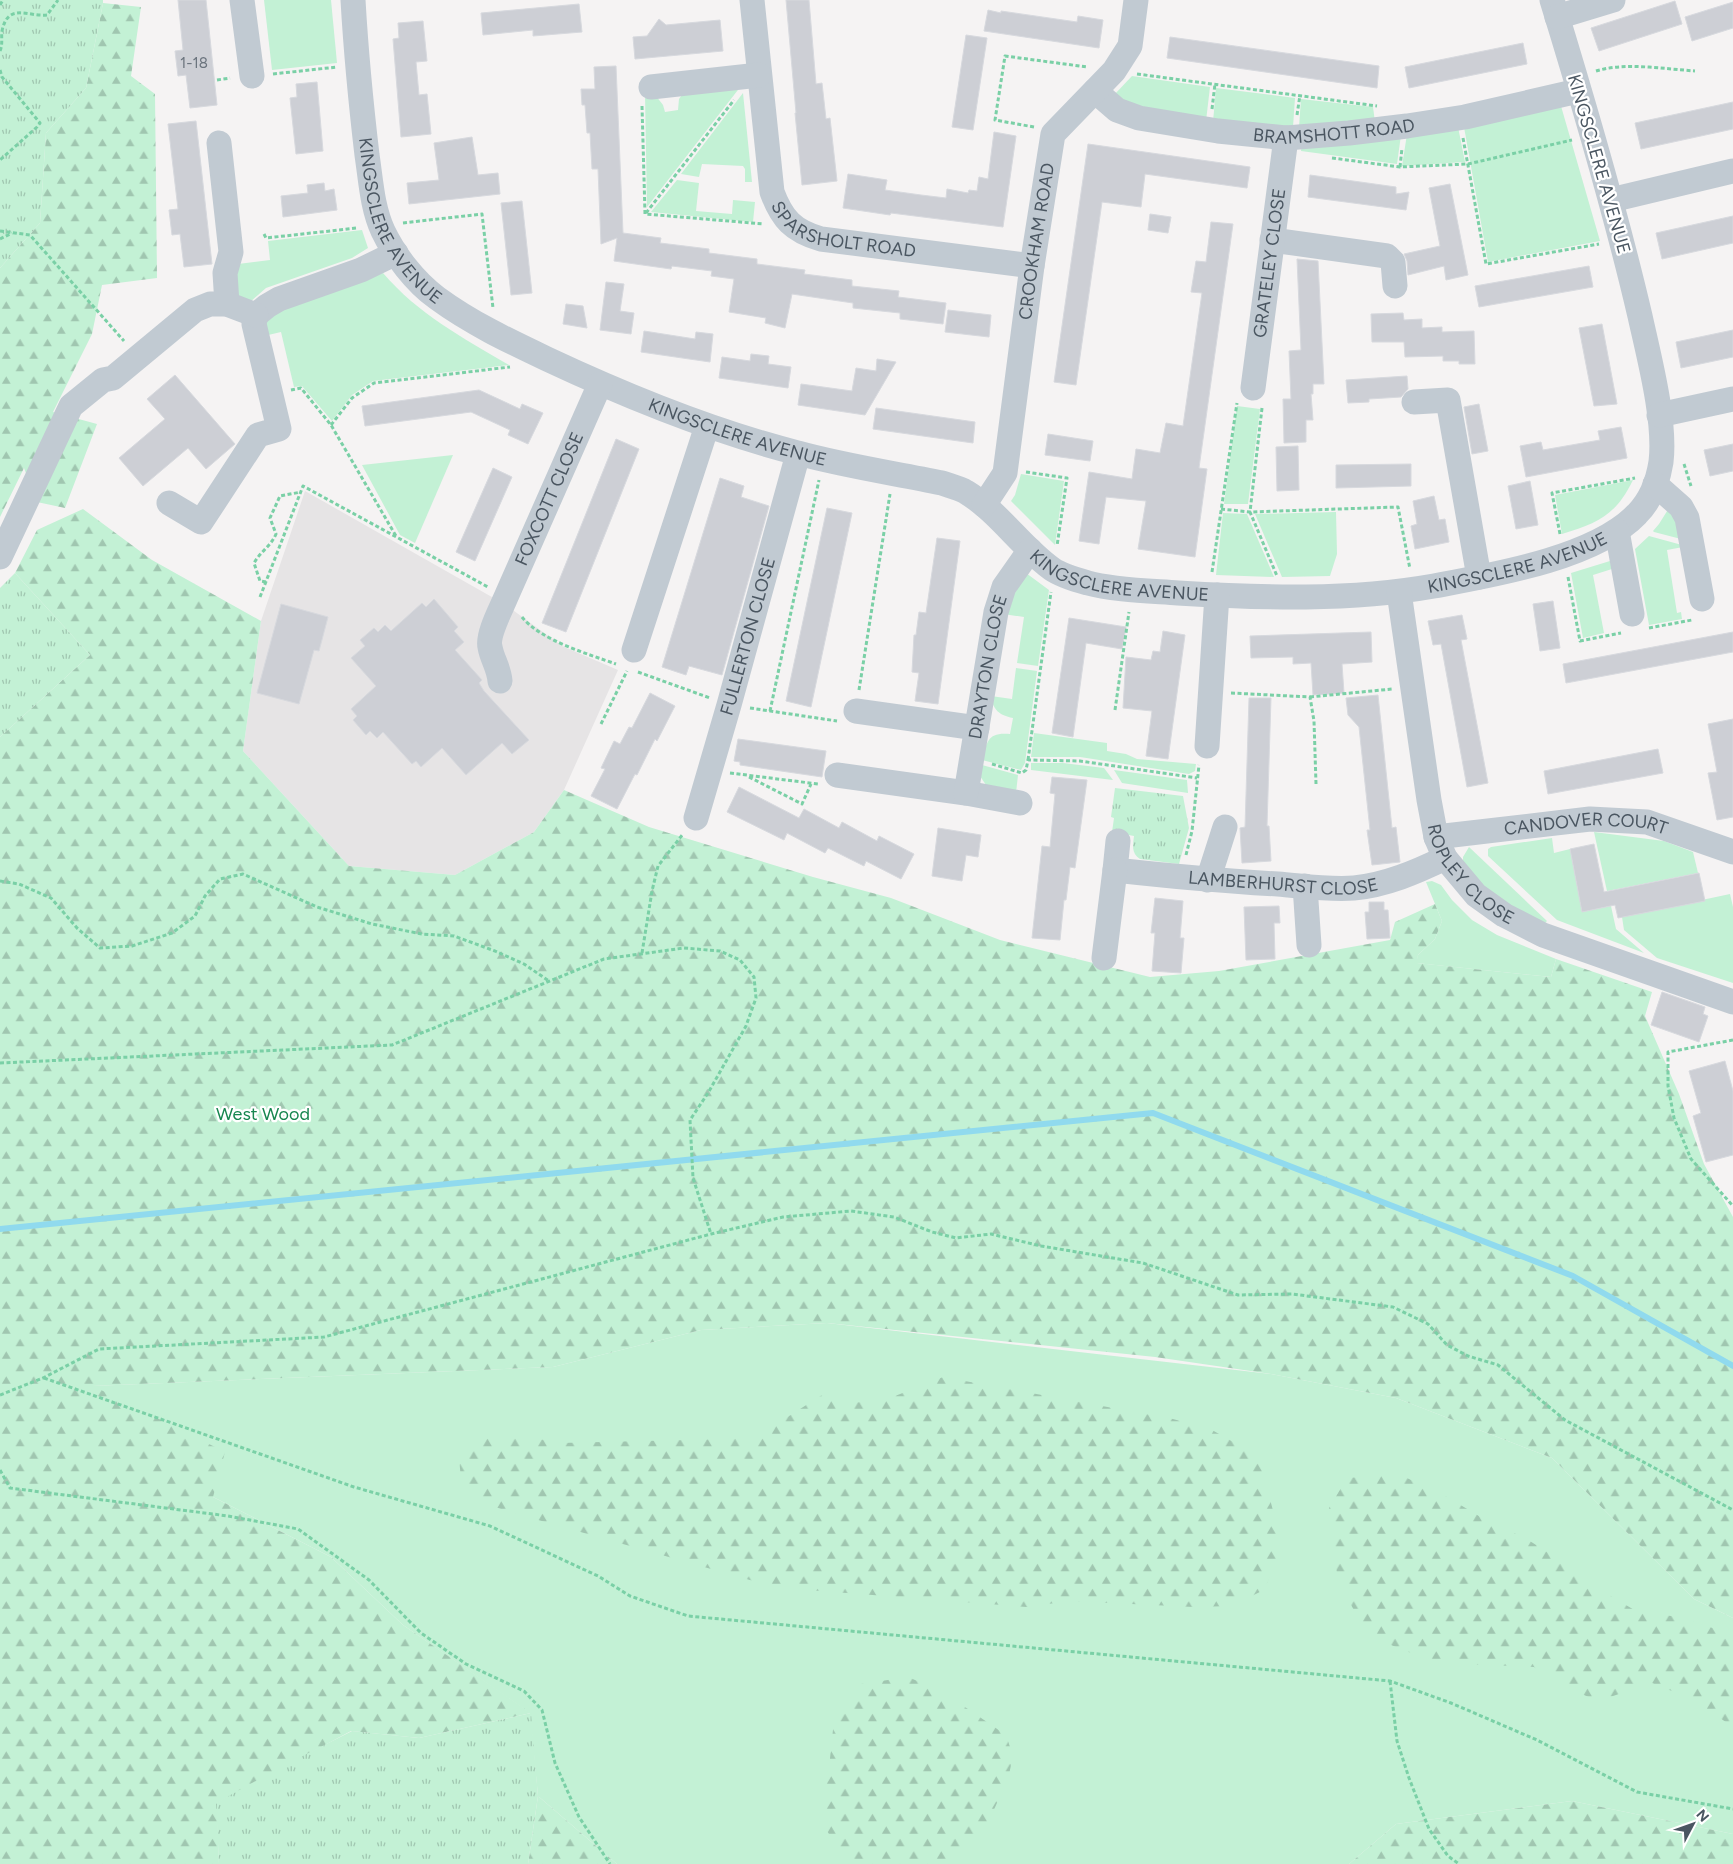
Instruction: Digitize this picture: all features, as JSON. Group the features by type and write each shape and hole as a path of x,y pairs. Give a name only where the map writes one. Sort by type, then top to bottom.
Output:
{"street":[{"path":"242,0 252,76"},
{"name":"KINGSCLERE AVENUE","path":"354,0 357,65 374,206 381,225 396,253 414,276 436,298 482,328 600,384 707,426 798,454 942,483 964,491 984,505 1030,550 1054,570 1092,584 1213,595 1280,598 1407,590 1479,578 1596,543 1617,531 1638,513 1651,494 1661,461 1659,415 1648,351 1622,240 1555,9"},
{"name":"SPARSHOLT ROAD","path":"752,0 751,76 772,192 778,209 789,224 806,235 821,239 1032,266"},
{"name":"CROOKHAM ROAD","path":"984,505 1005,469 1032,266 1054,134 1114,71 1130,46 1136,0"},
{"path":"1555,9 1613,0"},
{"path":"651,87 751,76"},
{"name":"BRAMSHOTT ROAD","path":"1095,91 1116,110 1138,118 1218,131 1286,138 1349,133 1460,118 1576,84"},
{"name":"GRATELEY CLOSE","path":"1253,388 1286,138"},
{"path":"219,142 231,252 225,273 227,304"},
{"path":"1611,200 1733,171"},
{"path":"1272,240 1387,256 1393,262 1395,286"},
{"path":"169,504 201,522 258,435 279,429 254,324 256,315 279,299 361,270 396,253"},
{"path":"0,557 72,406 103,380 113,378 195,310 210,304 227,304 256,315"},
{"name":"FOXCOTT CLOSE","path":"500,682 500,673 489,641 600,384"},
{"path":"1659,415 1733,399"},
{"path":"1414,402 1448,400 1479,578"},
{"path":"631,659 707,426"},
{"name":"FULLERTON CLOSE","path":"696,818 798,454"},
{"path":"1656,479 1681,507 1687,518 1698,609"},
{"path":"1617,531 1636,625"},
{"name":"DRAYTON CLOSE","path":"966,793 996,612 1004,587 1030,550"},
{"name":"ROPLEY CLOSE","path":"1407,590 1414,687 1429,800 1440,848 1476,895 1504,916 1543,934 1733,1002"},
{"path":"1206,746 1213,595"},
{"path":"856,711 978,728"},
{"path":"837,776 966,793 1020,803"},
{"name":"CANDOVER COURT","path":"1440,848 1590,819 1647,822 1733,852"},
{"path":"1208,880 1225,827"},
{"path":"1104,958 1118,842"},
{"name":"LAMBERHURST CLOSE","path":"1115,870 1181,878 1354,888 1381,883 1414,873 1440,848"},
{"path":"1305,886 1309,945"}],"path":[{"path":"0,5 3,0"},
{"path":"0,50 5,22 11,14 20,12 38,16 47,15 58,0"},
{"path":"1057,130 995,120 1005,56 1382,106"},
{"path":"216,80 357,65"},
{"path":"1576,84 1607,67 1696,71"},
{"path":"0,70 2,77 40,123 38,127 0,160"},
{"path":"645,214 751,76"},
{"path":"645,214 641,88 651,87"},
{"path":"1460,118 1486,264 1622,240"},
{"path":"1326,157 1400,167 1468,164 1577,139"},
{"path":"264,234 266,238 482,214 496,334"},
{"path":"645,214 772,225"},
{"path":"0,231 30,235 138,357"},
{"path":"0,239 12,233"},
{"path":"332,425 352,398 374,383 519,366 530,350"},
{"path":"301,388 332,425 397,536"},
{"path":"1213,595 1221,509 1236,404 1253,388 1262,409 1250,512 1280,583 1280,598"},
{"path":"1681,457 1694,494"},
{"path":"770,712 824,459"},
{"path":"972,758 1022,773 1026,770 1067,478 1005,469"},
{"path":"260,597 303,486 397,536 503,605 526,623 561,644 631,659 729,705 854,724 893,473"},
{"path":"1656,479 1552,493 1580,641 1698,609"},
{"path":"266,582 260,580 254,563 257,557 274,540 276,534 270,518 280,496 301,492"},
{"path":"1221,509 1250,512 1398,507 1407,590"},
{"path":"1115,710 1133,589"},
{"path":"601,724 631,659"},
{"path":"1210,692 1310,697 1414,687"},
{"path":"1310,697 1314,721 1316,784"},
{"path":"1181,878 1192,831 1201,754 1206,746"},
{"path":"1028,760 1080,761 1197,778"},
{"path":"710,768 746,776 832,786 837,776"},
{"path":"746,776 802,804 812,784"},
{"path":"642,953 649,906 658,866 696,818"},
{"path":"0,881 19,884 51,898 77,928 100,948 132,946 172,933 195,916 205,896 220,879 243,874 317,908 372,924 422,934 454,936 495,950 524,964 548,981"},
{"path":"0,1063 392,1045 604,959 684,948 720,951 740,960 754,977 756,998 746,1026 708,1093 690,1120 693,1178 711,1234"},
{"path":"1733,1040 1668,1052 1668,1086 1674,1118 1691,1159 1733,1206"},
{"path":"0,1395 43,1378 99,1349 324,1337 711,1234 783,1217 850,1211 894,1217 932,1232 956,1238 991,1234 1042,1246 1143,1263 1238,1295 1292,1294 1393,1307 1428,1324 1447,1345 1468,1356 1498,1365 1565,1420 1733,1510"},
{"path":"43,1378 354,1487 490,1526 598,1576 630,1596 688,1616 1390,1681 1451,1703 1538,1740 1637,1792 1733,1809"},
{"path":"0,1470 10,1488 209,1514 298,1529 368,1580 421,1633 466,1664 524,1691 542,1710 555,1762 578,1817 610,1864"},
{"path":"1390,1681 1397,1741 1409,1778 1429,1829 1448,1856 1459,1864"}],"shaded area":[{"path":"305,491 506,605 562,646 618,670 564,790 534,832 455,875 349,866 243,751 261,621"}],"green space":[{"path":"0,0 103,0 103,3 86,88 46,133 40,223 0,268"},
{"path":"264,0 331,0 337,63 272,70"},
{"path":"103,3 141,7 131,76 155,94 157,278 102,285 92,334 53,412 97,424 65,508 37,502 24,468 0,517 0,268 40,223 46,133 86,88"},
{"path":"1132,76 1210,87 1206,121 1128,107 1115,94"},
{"path":"741,86 647,207 645,94 656,96 663,105 665,112 678,110 679,99 682,95"},
{"path":"1216,88 1295,98 1293,127 1213,122"},
{"path":"743,93 752,182 745,182 745,169 743,166 702,164 699,177 681,174"},
{"path":"1301,99 1373,107 1375,122 1299,127"},
{"path":"1561,106 1600,241 1488,262 1464,127"},
{"path":"1458,127 1465,162 1402,166 1407,134"},
{"path":"1401,135 1397,164 1301,151 1302,143"},
{"path":"677,180 699,183 696,211 732,214 733,200 755,202 753,222 651,212"},
{"path":"362,230 368,248 352,258 266,288 250,302 234,293 238,264 270,260 268,241"},
{"path":"383,273 426,313 458,335 509,365 373,381 352,395 332,421 302,386 294,387 281,332 264,336 266,321 273,313"},
{"path":"1237,406 1260,409 1248,504 1224,504"},
{"path":"453,455 415,543 400,535 362,465"},
{"path":"1021,474 1064,481 1055,545 1011,501 1015,495"},
{"path":"1633,480 1627,492 1613,510 1586,526 1562,534 1555,495"},
{"path":"1669,508 1674,513 1681,539 1653,531"},
{"name":"West Wood","path":"83,509 152,560 261,621 243,751 349,866 455,875 534,832 564,790 649,827 813,877 891,898 1000,940 1150,977 1219,971 1390,940 1395,922 1435,904 1442,921 1435,939 1418,955 1417,963 1551,977 1556,959 1652,992 1645,1016 1679,1094 1704,1164 1733,1217 1733,1618 1694,1599 1552,1458 1396,1398 1271,1374 1155,1357 827,1323 701,1330 553,1367 93,1386 225,1452 213,1497 331,1557 403,1625 531,1713 419,1738 351,1731 217,1803 219,1864 0,1864 0,737 90,655 15,573 37,530"},
{"path":"1336,512 1337,554 1330,576 1282,577 1255,514"},
{"path":"1223,513 1247,514 1274,577 1216,575"},
{"path":"1649,536 1682,545 1683,547 1667,550 1677,613 1681,612 1682,619 1649,625 1635,549"},
{"path":"1610,561 1612,569 1593,575 1604,633 1583,638 1571,573"},
{"path":"15,573 90,655 0,737 0,588"},
{"path":"1026,573 1049,590 1038,666 1017,663 1024,617 1003,614"},
{"path":"1016,668 1037,671 1025,763 1021,770 982,760 987,743 993,736 1010,734 1013,718 1004,715 995,708 991,696 1012,699"},
{"path":"1034,733 1107,743 1107,751 1126,754 1137,759 1196,764 1195,771 1189,774 1080,757 1031,757"},
{"path":"1031,763 1063,763 1104,768 1113,780 1031,770"},
{"path":"982,765 1018,775 1016,793 988,788 980,776"},
{"path":"1114,770 1187,780 1188,793 1122,783"},
{"path":"1115,788 1183,796 1189,828 1179,864 1140,859 1134,851 1134,836 1112,832 1114,818 1111,817"},
{"path":"1594,832 1664,841 1693,852 1698,873 1607,891"},
{"path":"1552,838 1554,853 1570,849 1582,912 1611,906 1616,929 1644,953 1557,920 1488,856 1488,849 1491,847"},
{"path":"1469,847 1547,921 1545,923 1496,901 1463,867 1463,857"},
{"path":"1432,881 1441,885 1452,900 1472,920 1497,935 1556,959 1551,977 1416,963 1418,955 1435,939 1442,921 1426,882"},
{"path":"1730,894 1733,907 1733,983 1657,958 1624,930 1622,917"},
{"path":"827,1323 1271,1374 1396,1398 1552,1458 1694,1599 1733,1618 1733,1834 1572,1801 1396,1824 1349,1864 617,1864 538,1796 530,1713 403,1625 331,1557 213,1497 91,1386 553,1367 701,1330"},
{"path":"943,1377 1173,1419 1212,1430 1258,1456 1277,1525 1277,1560 1264,1590 1231,1606 1194,1607 1069,1601 1027,1607 795,1589 757,1582 510,1512 478,1501 461,1480 459,1457 481,1439 518,1435 560,1443 728,1439 761,1436 822,1395 853,1403 890,1398"},
{"path":"1398,1474 1442,1494 1489,1522 1525,1538 1579,1572 1604,1592 1636,1611 1678,1617 1719,1630 1733,1638 1733,1727 1694,1700 1652,1683 1598,1701 1563,1686 1534,1667 1467,1664 1426,1659 1386,1643 1362,1624 1339,1584 1332,1546 1329,1508 1347,1478"},
{"path":"908,1677 943,1692 1006,1735 1013,1756 1008,1779 991,1816 967,1849 949,1864 854,1864 839,1851 826,1829 821,1802 829,1768 834,1720 861,1684"},
{"path":"531,1713 538,1796 528,1864 219,1864 216,1803 352,1731 419,1738"},
{"path":"538,1796 617,1864 528,1864"},
{"path":"1572,1801 1733,1834 1733,1864 1349,1864 1396,1824"}],"building":[{"path":"178,0 206,0 217,105 190,108 186,75 178,76 175,51 183,50"},
{"path":"786,0 809,0 816,84 822,83 826,119 830,118 837,181 802,185"},
{"path":"1675,1 1682,24 1599,51 1591,28"},
{"path":"1733,2 1733,28 1692,41 1685,17"},
{"path":"579,4 582,32 533,36 533,30 483,35 481,13"},
{"path":"988,10 1077,22 1078,16 1103,20 1099,48 984,31"},
{"path":"659,19 666,25 720,20 723,51 635,59 633,37 647,36"},
{"path":"423,21 427,61 416,62 419,95 427,94 431,134 401,137 393,39 399,38 398,23"},
{"path":"966,35 987,38 973,130 952,127"},
{"path":"1170,37 1379,66 1377,88 1167,58"},
{"path":"1523,43 1527,64 1409,88 1405,67"},
{"path":"616,66 623,233 661,238 660,243 709,249 709,253 757,259 757,264 805,270 804,274 852,280 852,286 899,291 898,297 946,303 943,324 900,319 900,313 853,308 853,303 792,294 785,328 765,323 766,318 729,312 734,279 711,276 712,271 672,266 671,269 614,261 617,238 601,244 598,169 592,169 590,133 587,133 585,105 582,105 581,89 595,89 594,67"},
{"path":"317,82 323,151 296,154 290,98 297,97 296,84"},
{"path":"1733,102 1733,129 1641,149 1635,123"},
{"path":"196,121 212,264 184,267 180,234 172,235 169,210 178,209 168,124"},
{"path":"994,132 1016,136 1003,227 843,208 848,174 887,180 885,190 921,195 946,198 947,189 968,193 969,190 977,191 979,177 988,179"},
{"path":"472,137 478,175 498,173 500,194 409,204 407,183 439,180 434,143"},
{"path":"1088,144 1250,167 1247,188 1145,174 1141,207 1102,202 1076,385 1054,382"},
{"path":"1310,175 1396,187 1396,194 1409,192 1406,210 1308,197"},
{"path":"324,183 325,191 334,189 337,210 283,217 281,196 308,193 307,185"},
{"path":"1450,184 1468,275 1446,280 1444,266 1408,275 1407,261 1404,254 1440,246 1429,188"},
{"path":"522,201 532,293 511,295 501,203"},
{"path":"1150,214 1171,217 1168,233 1148,230"},
{"path":"1733,216 1733,243 1662,259 1656,233"},
{"path":"1211,222 1233,224 1199,468 1207,469 1195,557 1138,549 1146,501 1106,497 1099,544 1079,541 1089,472 1132,479 1136,449 1160,453 1166,423 1183,426 1202,293 1191,292 1196,261 1206,262"},
{"path":"1297,259 1318,261 1324,384 1313,384 1313,394 1311,394 1313,420 1306,420 1306,442 1284,443 1283,399 1291,399 1289,351 1301,350"},
{"path":"1589,266 1593,287 1479,307 1475,286"},
{"path":"606,282 624,284 620,311 634,313 631,334 600,330"},
{"path":"566,304 583,306 587,328 563,324"},
{"path":"948,310 991,315 989,337 945,332"},
{"path":"1403,313 1404,320 1422,319 1422,328 1442,327 1442,332 1474,331 1475,364 1443,361 1443,356 1405,357 1404,342 1372,342 1371,314"},
{"path":"1602,324 1617,404 1594,406 1579,328"},
{"path":"1733,330 1733,357 1681,368 1676,342"},
{"path":"644,331 695,339 696,332 713,334 710,362 641,352"},
{"path":"751,354 769,356 768,364 791,367 788,388 719,378 722,357 750,361"},
{"path":"877,359 896,362 865,415 798,405 801,384 852,391 856,368 876,371"},
{"path":"175,375 235,444 206,469 188,448 143,486 119,458 165,419 147,399"},
{"path":"1407,376 1408,389 1401,397 1369,399 1369,402 1348,403 1346,380"},
{"path":"479,390 520,409 522,404 543,413 528,444 508,435 510,430 471,412 365,426 362,406"},
{"path":"1479,404 1488,451 1472,454 1464,407"},
{"path":"876,408 975,422 973,443 873,429"},
{"path":"1621,427 1627,458 1526,477 1520,446 1541,442 1543,450 1600,440 1598,431"},
{"path":"1048,434 1093,441 1090,461 1045,455"},
{"path":"616,439 639,449 566,632 542,623"},
{"path":"1733,444 1733,471 1710,476 1704,450"},
{"path":"1298,446 1299,490 1277,491 1276,447"},
{"path":"1411,464 1411,486 1336,488 1336,465"},
{"path":"493,468 512,477 475,561 456,552"},
{"path":"720,478 744,486 741,497 769,506 722,675 689,666 686,675 662,667"},
{"path":"1530,481 1538,525 1516,529 1508,486"},
{"path":"1434,496 1439,520 1445,519 1449,542 1415,549 1411,526 1417,524 1413,501"},
{"path":"827,508 852,513 811,707 786,701"},
{"path":"937,538 960,541 938,704 915,701 919,673 912,672 914,635 916,635 919,612 926,613"},
{"path":"434,599 458,627 454,631 464,642 455,650 482,680 479,683 484,691 529,740 512,754 502,743 466,775 442,748 421,767 416,761 412,764 383,732 377,738 370,731 366,735 353,720 357,716 351,709 376,686 351,658 365,646 360,640 374,628 378,632 385,625 391,631 422,603 426,607"},
{"path":"1553,601 1560,648 1540,651 1533,604"},
{"path":"281,604 328,617 319,651 314,650 299,704 257,693"},
{"path":"1462,615 1467,639 1461,640 1488,783 1467,787 1441,644 1433,645 1428,621"},
{"path":"1069,618 1126,627 1122,649 1086,643 1073,737 1052,733"},
{"path":"1163,631 1185,635 1168,759 1146,756 1152,711 1123,708 1126,657 1151,660 1153,651 1160,652"},
{"path":"1371,632 1372,662 1342,664 1344,693 1313,695 1311,663 1293,664 1293,657 1251,658 1250,636"},
{"path":"1733,632 1733,652 1566,683 1563,664"},
{"path":"650,693 675,706 617,809 591,796 605,769 601,768 614,741 620,744 629,727 632,728"},
{"path":"1378,695 1392,828 1396,827 1400,862 1372,865 1367,830 1370,830 1359,727 1348,715 1346,698"},
{"path":"1249,698 1271,698 1267,826 1269,826 1271,861 1242,863 1240,828 1245,827"},
{"path":"1733,719 1733,817 1717,820 1708,773 1717,772 1708,724"},
{"path":"738,739 826,751 822,777 740,765 740,762 734,761"},
{"path":"1658,749 1663,773 1548,794 1544,771"},
{"path":"1052,777 1087,780 1075,868 1070,867 1060,940 1032,938 1042,846 1050,847 1055,794 1050,793"},
{"path":"739,787 799,818 804,809 839,828 842,822 877,841 879,836 914,854 901,879 866,861 864,866 828,848 825,853 787,833 784,840 727,812"},
{"path":"938,828 981,835 978,857 966,855 962,881 932,876"},
{"path":"1594,844 1604,892 1699,873 1705,901 1618,918 1615,905 1582,912 1570,849"},
{"path":"1155,898 1183,901 1180,938 1184,938 1181,973 1152,971 1155,933 1151,933"},
{"path":"1369,902 1384,902 1384,910 1388,910 1390,938 1367,939 1365,912 1369,912"},
{"path":"1279,906 1280,923 1274,923 1275,959 1246,960 1244,907"},
{"path":"1662,992 1705,1007 1703,1014 1708,1016 1699,1042 1651,1025"},
{"path":"1725,1061 1733,1091 1733,1155 1706,1162 1693,1116 1701,1113 1689,1071"}],"waterway":[{"path":"0,1229 1153,1113 1573,1276 1733,1366"}]}
